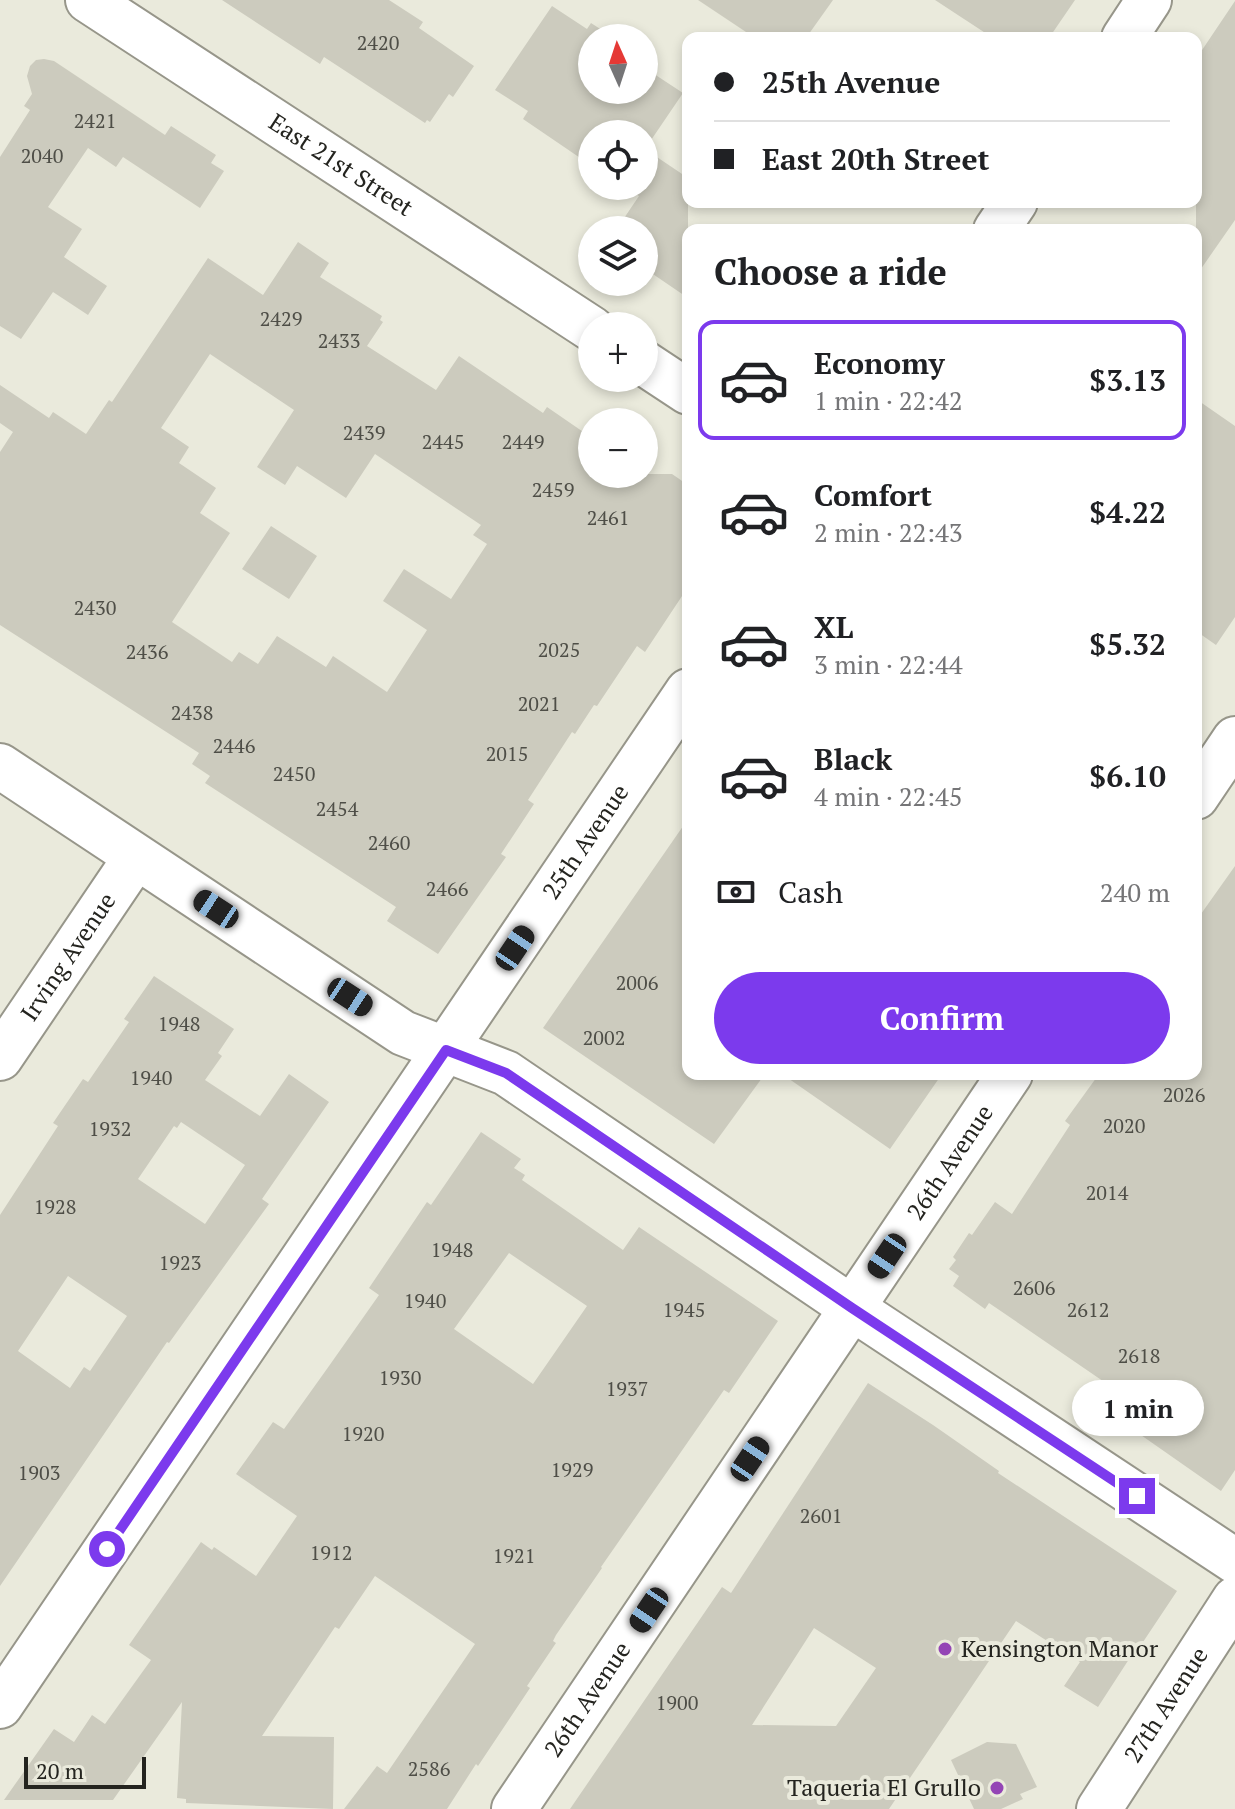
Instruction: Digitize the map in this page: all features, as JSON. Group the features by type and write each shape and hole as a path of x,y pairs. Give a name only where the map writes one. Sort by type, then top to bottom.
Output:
{"street":[{"name":"East 21st Street","path":"88,0 578,320"},
{"path":"1128,32 1149,0"},
{"path":"658,372 682,388"},
{"name":"25th Avenue","path":"0,1706 682,700"},
{"path":"1202,786 1223,746"},
{"path":"0,766 403,1033 506,1073 852,1308 1235,1561"},
{"name":"Irving Avenue","path":"0,1058 136,857"},
{"name":"26th Avenue","path":"514,1809 1006,1080"},
{"name":"27th Avenue","path":"1099,1809 1235,1599"}],"building":[{"path":"222,0 389,0 423,22 419,28 474,66 453,97 449,94 430,122 427,120 425,123 324,57 320,64"},
{"path":"698,0 833,0 810,32 746,32"},
{"path":"935,0 1075,0 1053,32 984,32"},
{"path":"1235,1 1235,220 1202,267 1202,224 1196,224 1196,208 1202,208 1202,50"},
{"path":"552,6 579,24 578,104 658,104 658,77 682,92 658,130 658,120 578,120 578,156 523,119 528,111 495,90"},
{"path":"36,60 54,61 165,135 171,126 216,155 211,163 224,171 200,208 123,157 116,167 88,148 48,207 82,229 64,257 107,286 88,315 53,292 21,339 0,326 0,157 30,110 24,106 32,94 27,76 30,66"},
{"path":"658,158 682,174 682,208 688,208 688,224 682,224 682,294 658,278 658,216 625,216 636,200 658,200"},
{"path":"298,242 329,263 320,277 382,316 380,320 383,322 367,346 436,390 459,356 543,413 547,407 578,428 578,488 658,488 658,474 672,474 682,481 682,596 645,652 637,646 597,706 594,705 575,734 572,732 528,800 534,804 501,854 506,857 438,954 387,921 396,907 205,783 210,776 192,764 199,753 0,625 0,452 13,432 0,423 0,385 49,418 53,412 86,434 109,400 112,402 208,258 263,295","holes":["210,354 294,410 257,467 285,485 297,466 346,498 375,454 481,525 473,535 487,544 451,599 404,569 383,601 427,630 387,692 333,656 326,667 277,636 258,664 239,652 232,662 172,622 230,533 200,513 216,488 179,463 189,447 161,428"]},
{"path":"1202,403 1235,426 1235,617 1216,645 1202,635"},
{"path":"271,526 317,556 289,599 242,569"},
{"path":"682,828 682,1080 761,1080 714,1144 543,1028"},
{"path":"1235,866 1235,1470 1221,1491 1138,1433 1151,1414 989,1303 985,1309 953,1286 959,1276 949,1269 969,1233 972,1235 995,1202 1012,1214 1070,1125 1065,1121 1095,1080 1202,1080 1202,913"},
{"path":"154,976 234,1029 218,1053 222,1056 205,1080 260,1116 289,1074 329,1102 262,1199 269,1204 167,1342 0,1586 0,1215 58,1126 53,1123 83,1079 88,1082 129,1022 124,1019","holes":["181,1122 245,1165 205,1224 138,1179 174,1126 177,1128","68,1276 127,1316 90,1371 84,1367 70,1388 18,1351"]},
{"path":"791,1080 938,1080 890,1149"},
{"path":"481,1132 521,1159 514,1168 525,1175 522,1180 623,1250 639,1227 778,1321 729,1393 724,1390 601,1567 556,1635 553,1641 556,1643 527,1686 530,1688 447,1809 344,1809 377,1766 387,1773 475,1644 375,1576 339,1629 335,1627 262,1736 334,1737 333,1809 186,1803 186,1799 177,1798 182,1702 113,1800 4,1800 54,1729 74,1742 92,1715 105,1724 151,1660 129,1645 201,1542 212,1550 214,1547 256,1576 297,1516 236,1474 273,1422 284,1429 379,1295 369,1288 427,1202 431,1205","holes":["509,1253 587,1306 533,1384 454,1329"]},
{"path":"868,1383 1177,1591 1098,1707 1064,1686 1080,1662 1016,1621 889,1809 570,1809 722,1587 731,1593","holes":["814,1628 876,1668 836,1726 752,1725"]},
{"path":"987,1742 1016,1744 1037,1787 1020,1794 1023,1799 1001,1809 974,1809 951,1760"}],"place":[{"name":"Kensington Manor","path":"945,1649"},
{"name":"Taqueria El Grullo","path":"997,1788"}],"route":[{"path":"107,1549 446,1050 506,1073 852,1308 1137,1496"}]}
